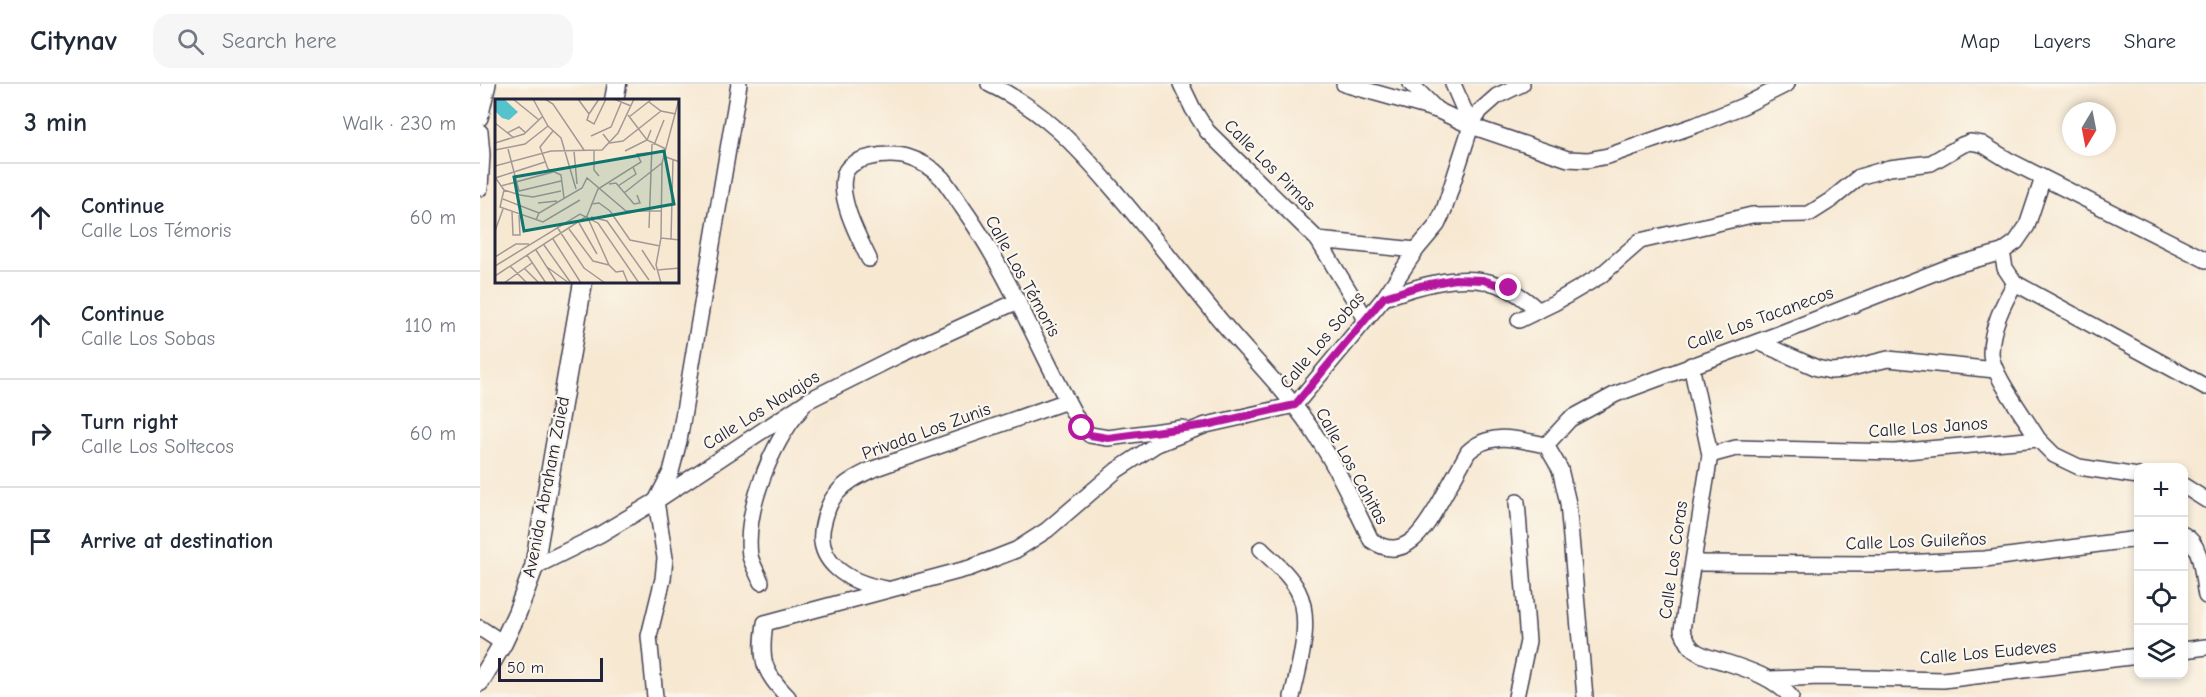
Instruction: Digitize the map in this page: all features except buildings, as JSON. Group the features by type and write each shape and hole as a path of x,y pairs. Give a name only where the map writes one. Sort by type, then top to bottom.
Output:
{"street":[{"path":"480,118 488,84"},
{"path":"615,99 617,84"},
{"path":"655,697 648,636 663,579 665,558 657,501 671,472 679,441 739,84"},
{"name":"Calle Los Cahitas","path":"989,84 1029,106 1077,147 1137,217 1212,311 1295,405 1319,440 1371,540 1380,546 1392,548 1403,546 1414,540 1424,529 1468,452 1476,445 1487,439 1500,437 1546,445"},
{"name":"Calle Los Pimas","path":"1181,84 1193,109 1208,131 1318,240 1366,319"},
{"path":"1344,84 1437,110 1471,126 1557,156 1588,160 1608,156 1696,125 1743,106 1787,84"},
{"path":"1412,84 1437,110"},
{"path":"1453,84 1471,126"},
{"name":"Calle Los Sobas","path":"788,697 771,680 765,669 763,638 765,622 970,568 1016,550 1047,530 1117,470 1157,444 1206,425 1295,405 1384,297 1416,250 1429,237 1444,210 1471,126 1480,111 1497,96 1522,84"},
{"path":"480,132 482,155 480,188"},
{"path":"1519,320 1600,276 1640,241 1752,215 1809,214 1832,200 1859,177 1889,168 1931,164 1962,145 1977,142 2206,260"},
{"name":"Calle Los Témoris","path":"869,259 850,213 844,192 844,173 856,162 885,155 906,156 928,165 942,179 982,235 1082,428 1090,435 1108,438 1206,425"},
{"name":"Calle Los Tacanecos","path":"1546,445 1570,418 1616,394 1758,342 1949,267 2002,252 2016,242 2027,226 2043,177"},
{"path":"1318,240 1416,250"},
{"path":"2002,252 2005,267 2015,283 2206,387"},
{"path":"1384,297 1420,286 1455,279 1483,280 1509,288 1538,311"},
{"path":"2015,283 2004,303 1991,355 1995,369 2038,439 2054,455 2066,462 2085,468 2134,475"},
{"name":"Avenida Abraham Zaied","path":"480,682 503,643 534,567 583,284"},
{"name":"Calle Los Navajos","path":"534,567 599,535 657,501 809,400 897,356 1018,301"},
{"path":"1758,342 1817,368 1831,371 1888,359 1995,369"},
{"name":"Calle Los Coras","path":"1691,365 1710,456 1682,630 1694,650 1770,679 1791,697"},
{"path":"761,582 750,558 750,530 754,507 774,452 794,417 809,400"},
{"name":"Privada Los Zunis","path":"891,590 854,580 834,567 824,550 822,530 828,507 838,491 873,469 1067,401"},
{"name":"Calle Los Janos","path":"1710,456 1736,448 1895,452 2038,439"},
{"path":"1546,445 1560,469 1568,503 1585,697"},
{"path":"2188,489 2206,500"},
{"path":"1516,697 1528,641 1517,502"},
{"name":"Calle Los Guileños","path":"1694,562 1883,564 1973,560 2134,540"},
{"path":"2188,540 2197,550 2206,596"},
{"path":"1261,549 1285,572 1298,591 1304,606 1303,647 1292,697"},
{"path":"480,628 503,643"},
{"path":"2188,649 2206,647"},
{"name":"Calle Los Eudeves","path":"1770,679 1821,677 1943,680 2134,657"}],"route":[{"path":"1082,428 1090,435 1108,438 1206,425 1295,405 1384,297 1420,286 1455,279 1483,280 1509,288"}]}
